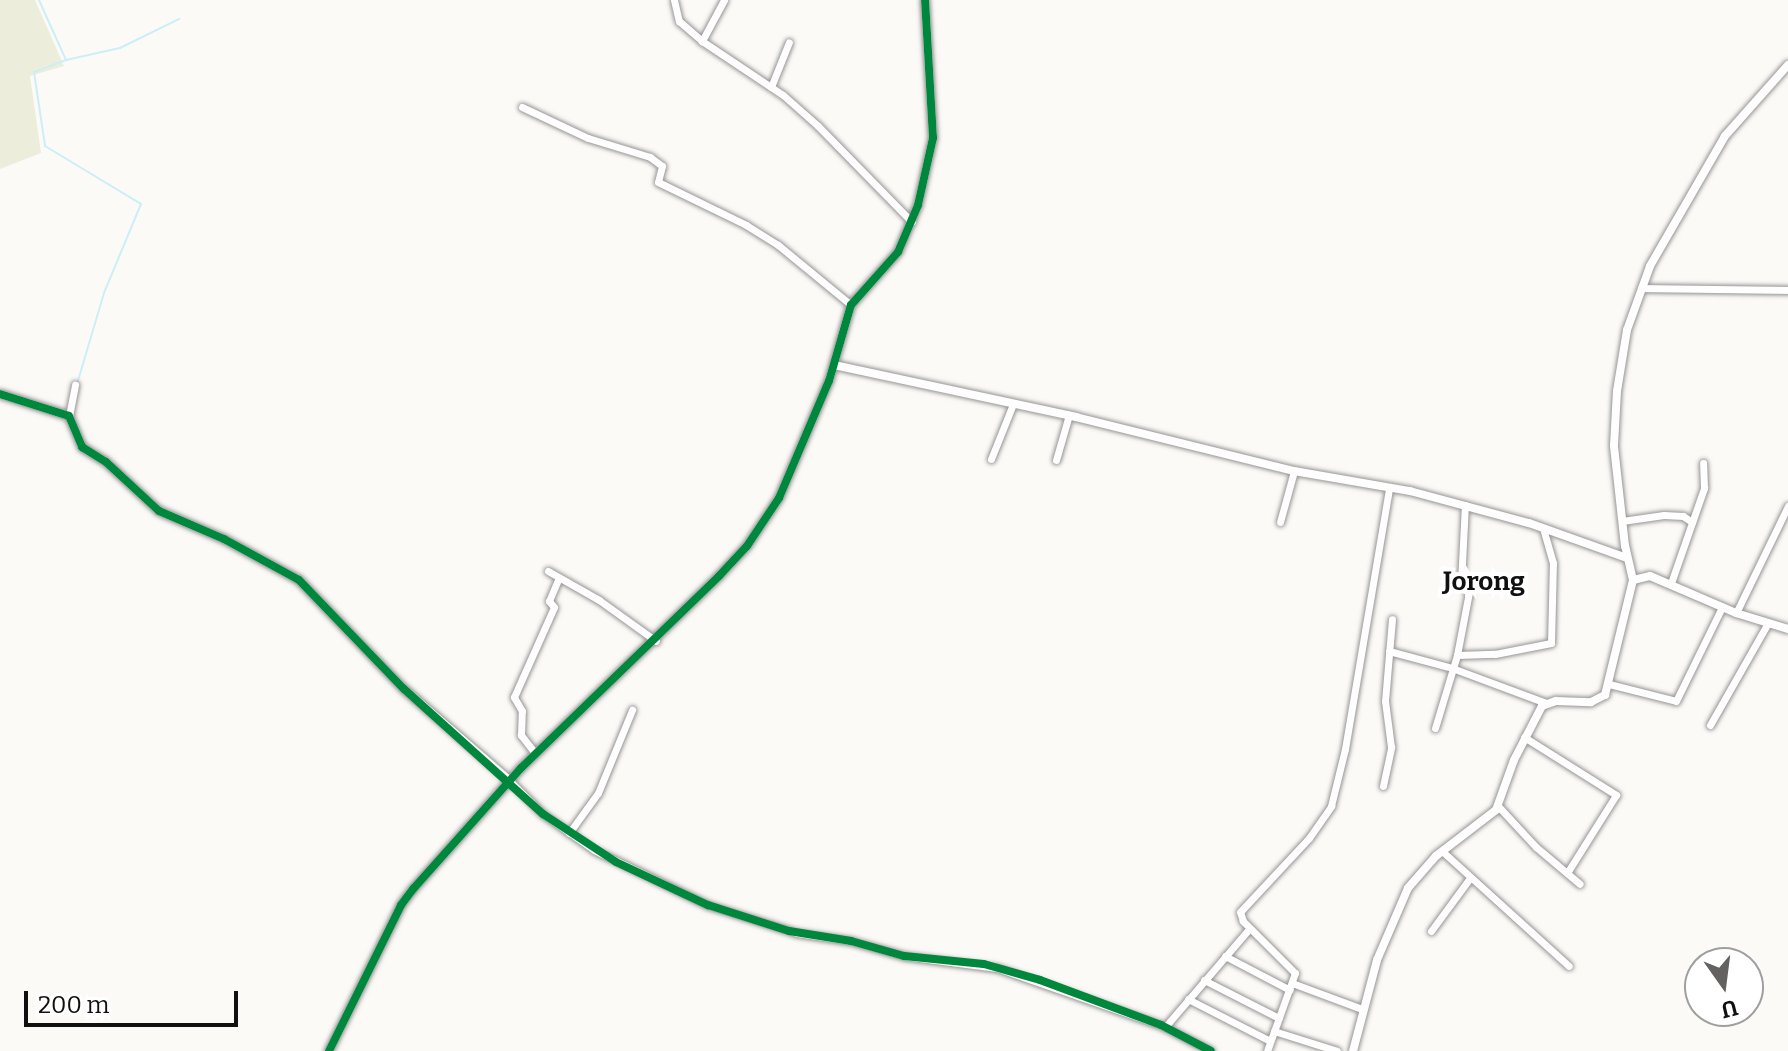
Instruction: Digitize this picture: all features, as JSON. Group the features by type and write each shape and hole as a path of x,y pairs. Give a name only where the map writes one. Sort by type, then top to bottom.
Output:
{"street":[{"path":"674,0 679,21 702,41 771,87 829,135 912,222"},
{"path":"702,41 724,0"},
{"path":"329,1051 401,905 509,780 656,641 747,546 772,511 834,365 851,305 898,252 912,222 933,138 925,0"},
{"path":"771,87 789,42"},
{"path":"1389,651 1452,668 1546,703 1597,701 1609,684 1633,580 1622,521 1614,424 1627,330 1641,288 1668,230 1725,136 1788,65"},
{"path":"522,107 588,138 650,157 662,166 658,182 746,225 778,245 851,305"},
{"path":"1641,288 1788,290"},
{"path":"834,365 1069,415 1294,471 1465,505 1627,558"},
{"path":"75,385 69,416 82,447 106,462 159,511 224,539 299,580 404,689 569,833 667,887 740,916 797,933 851,941 904,956 984,964 1040,980 1165,1027 1211,1051"},
{"path":"0,394 69,416"},
{"path":"991,459 1013,404"},
{"path":"1056,460 1069,415"},
{"path":"1671,583 1704,488 1703,463"},
{"path":"1280,522 1294,471"},
{"path":"1267,1051 1295,972 1250,928 1240,912 1309,838 1325,816 1335,791 1381,553 1389,488"},
{"path":"1435,728 1457,655 1469,592 1461,583 1465,505"},
{"path":"1736,613 1788,506"},
{"path":"1622,521 1664,515 1683,516 1692,522"},
{"path":"1457,655 1505,653 1551,643 1553,563 1543,528"},
{"path":"548,571 599,600 656,641"},
{"path":"1633,580 1644,575 1671,583 1736,613 1788,629"},
{"path":"535,753 521,735 522,711 514,697 554,607 549,601 559,578"},
{"path":"1609,684 1676,701 1722,607"},
{"path":"1383,786 1391,747 1385,701 1392,619"},
{"path":"1710,725 1768,623"},
{"path":"1353,1051 1377,960 1403,897 1415,878 1442,851 1485,822 1498,806 1524,737 1546,703"},
{"path":"569,833 600,789 632,710"},
{"path":"1524,737 1616,795 1567,873"},
{"path":"1498,806 1580,884"},
{"path":"1442,851 1569,966"},
{"path":"1431,931 1470,878"},
{"path":"1165,1027 1250,928"},
{"path":"1225,956 1291,986 1362,1009"},
{"path":"1204,980 1279,1018"},
{"path":"1188,999 1270,1041"},
{"path":"1274,1031 1337,1051"}],"green space":[{"path":"0,0 35,0 64,66 30,76 41,153 0,169"}],"waterway":[{"path":"39,0 66,60 120,48 179,19"},
{"path":"66,60 34,72 45,146 141,204 104,293 77,384"}],"cycle path":[{"path":"329,1051 401,905 414,888 521,768 719,576 747,546 779,498 829,381 851,305 898,252 918,205 933,138 925,0"},
{"path":"0,394 69,416 82,447 106,462 159,511 224,539 299,580 404,689 543,814 616,862 708,905 789,931 851,941 904,956 984,964 1040,980 1161,1025 1211,1051"}],"district":[{"name":"Jorong","path":"1484,582"}]}
